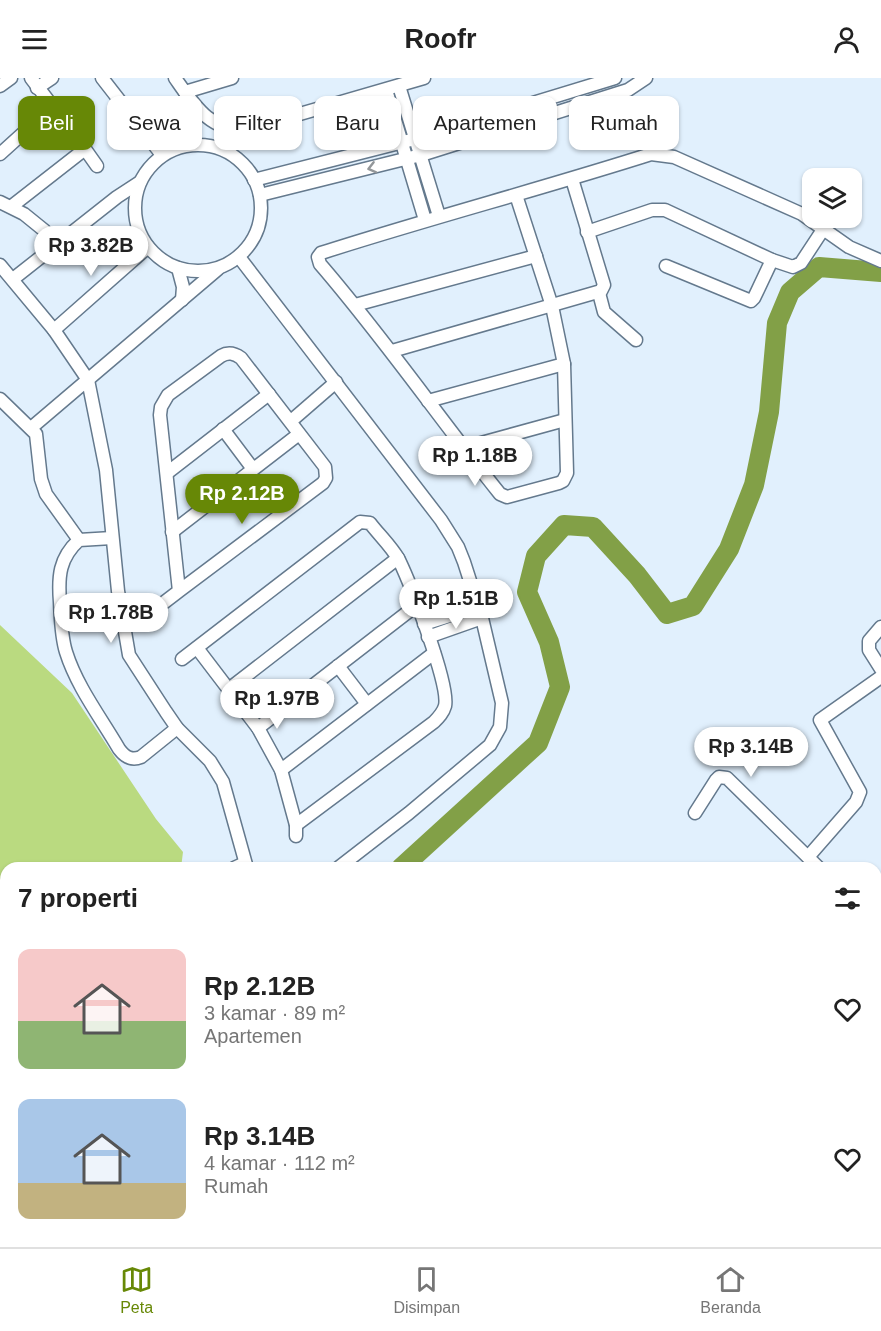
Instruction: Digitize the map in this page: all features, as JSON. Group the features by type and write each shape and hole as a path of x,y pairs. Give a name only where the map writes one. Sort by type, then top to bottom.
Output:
{"street":[{"path":"0,86 11,78"},
{"path":"44,96 34,83 52,78"},
{"path":"102,78 162,155"},
{"path":"175,78 211,121 237,130 248,129 391,85 424,78"},
{"path":"185,92 232,78"},
{"path":"557,96 615,78"},
{"path":"260,195 421,155 628,90 646,78"},
{"path":"391,85 413,133"},
{"path":"391,85 407,159 426,220"},
{"path":"0,154 18,138"},
{"path":"255,180 413,141"},
{"path":"31,428 219,268 239,257 254,239 261,218 260,195 255,180 244,165 230,154 214,147 196,145 178,148 162,155 149,167 140,182 134,204 137,227 148,247 159,258 178,268 204,272 219,268"},
{"path":"45,231 6,204 84,150"},
{"path":"86,150 97,166"},
{"path":"419,150 439,216"},
{"path":"516,195 552,306 564,364 566,478 559,483 511,497 500,494 463,448 392,351 320,264 318,257 321,253 651,154 666,155 802,214"},
{"path":"392,351 599,293 604,285 572,179"},
{"path":"13,279 117,197 140,182"},
{"path":"587,232 658,209 674,213 788,266 797,266 824,228 849,247 881,261"},
{"path":"54,330 148,247"},
{"path":"355,305 536,256"},
{"path":"239,257 446,527 464,561 480,612 502,703 500,727 490,744 410,813 346,862"},
{"path":"666,266 751,301 772,260"},
{"path":"0,265 54,330 88,380 106,470 112,538 129,655 177,728 210,761 223,782 241,862"},
{"path":"178,268 183,287 182,300"},
{"path":"599,293 604,312 636,340"},
{"path":"162,604 323,483 326,477 325,467 291,422 241,358 231,353 221,356 168,395 161,407 179,591"},
{"path":"428,401 564,364"},
{"path":"291,422 336,382"},
{"path":"166,473 269,394"},
{"path":"0,399 16,417 31,428 37,439 41,479 46,494 79,540"},
{"path":"463,448 565,420"},
{"path":"223,429 253,469"},
{"path":"172,532 299,434"},
{"path":"182,659 360,522 370,523 398,558 434,653 445,694 445,705 442,713 434,722 296,831 281,770 258,728 197,648"},
{"path":"112,538 79,540 64,559 58,581 62,634 71,666 119,749 127,757 136,759 141,757 177,728"},
{"path":"229,689 398,558"},
{"path":"258,728 417,605"},
{"path":"424,624 480,612"},
{"path":"428,637 480,612"},
{"path":"881,627 869,641 869,650 881,669"},
{"path":"281,770 434,653"},
{"path":"338,666 367,704"},
{"path":"808,857 859,797 859,789 820,720 881,677"},
{"path":"695,813 716,780 727,778 813,862"}],"green space":[{"path":"0,625 72,693 156,819 183,852 182,862 0,862"}],"waterway":[{"path":"408,862 538,743 560,687 549,642 527,592 536,556 564,525 593,527 637,575 667,614 693,606 729,549 754,485 769,412 777,323 790,292 819,267 881,272"}]}
